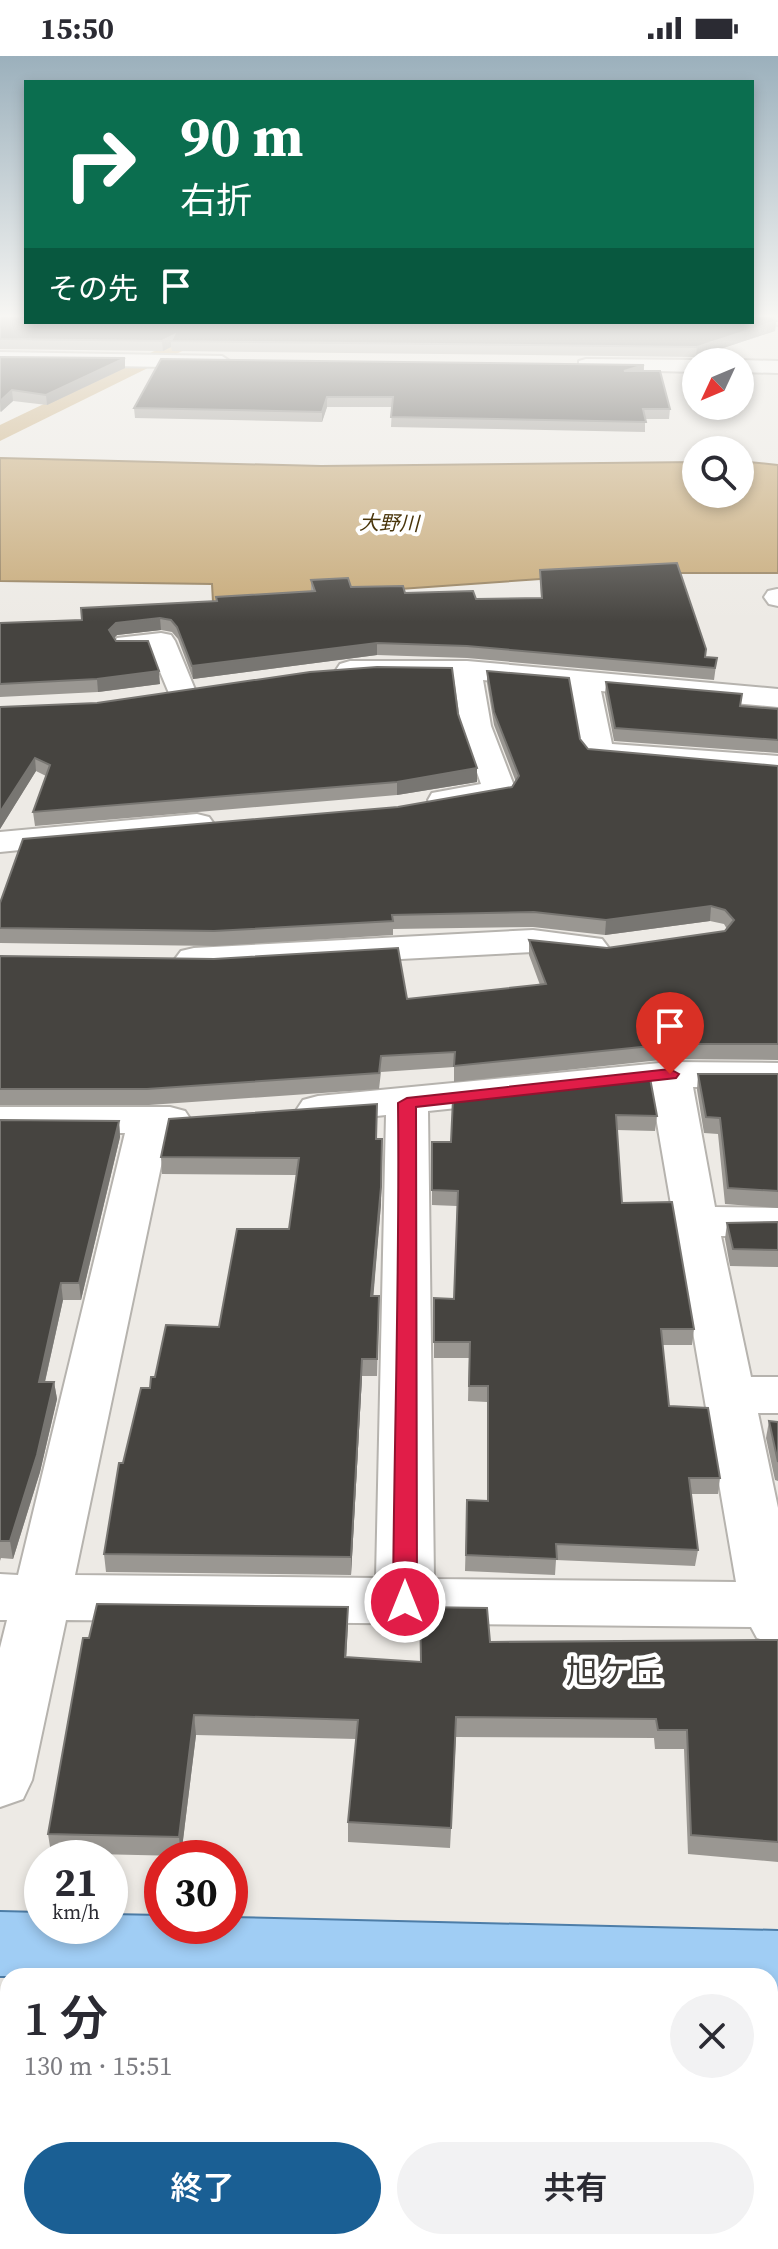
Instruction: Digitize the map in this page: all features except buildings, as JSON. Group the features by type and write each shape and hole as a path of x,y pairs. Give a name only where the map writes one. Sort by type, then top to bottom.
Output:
{"main road":[{"path":"0,1944 379,1965 778,1964"}],"street":[{"path":"127,644 161,641 195,690 149,697"},
{"path":"323,672 377,667 467,670 778,698"},
{"path":"412,806 500,791 476,726 467,670"},
{"path":"584,680 598,752 778,766"},
{"path":"0,842 228,822"},
{"path":"155,959 215,960 533,941 605,949 620,947"},
{"path":"21,1598 775,1610 753,1395 695,1221 670,1074"},
{"path":"286,1112 407,1103 670,1074 778,1075"},
{"path":"405,1602 405,1360 410,1232 407,1103"},
{"path":"0,1120 149,1121 210,1117"},
{"path":"0,1780 21,1598 149,1121"},
{"path":"695,1221 778,1222"}],"water":[{"name":"大野川","path":"0,458 321,466 682,462 682,508 754,508 754,462 778,465 778,573 627,573 213,602 212,584 0,581"}],"waterway":[{"path":"0,434 34,417"}],"district":[{"name":"旭ケ丘","path":"614,1672"}],"route":[{"path":"405,1602 405,1360 410,1232 407,1103 670,1074"}]}
